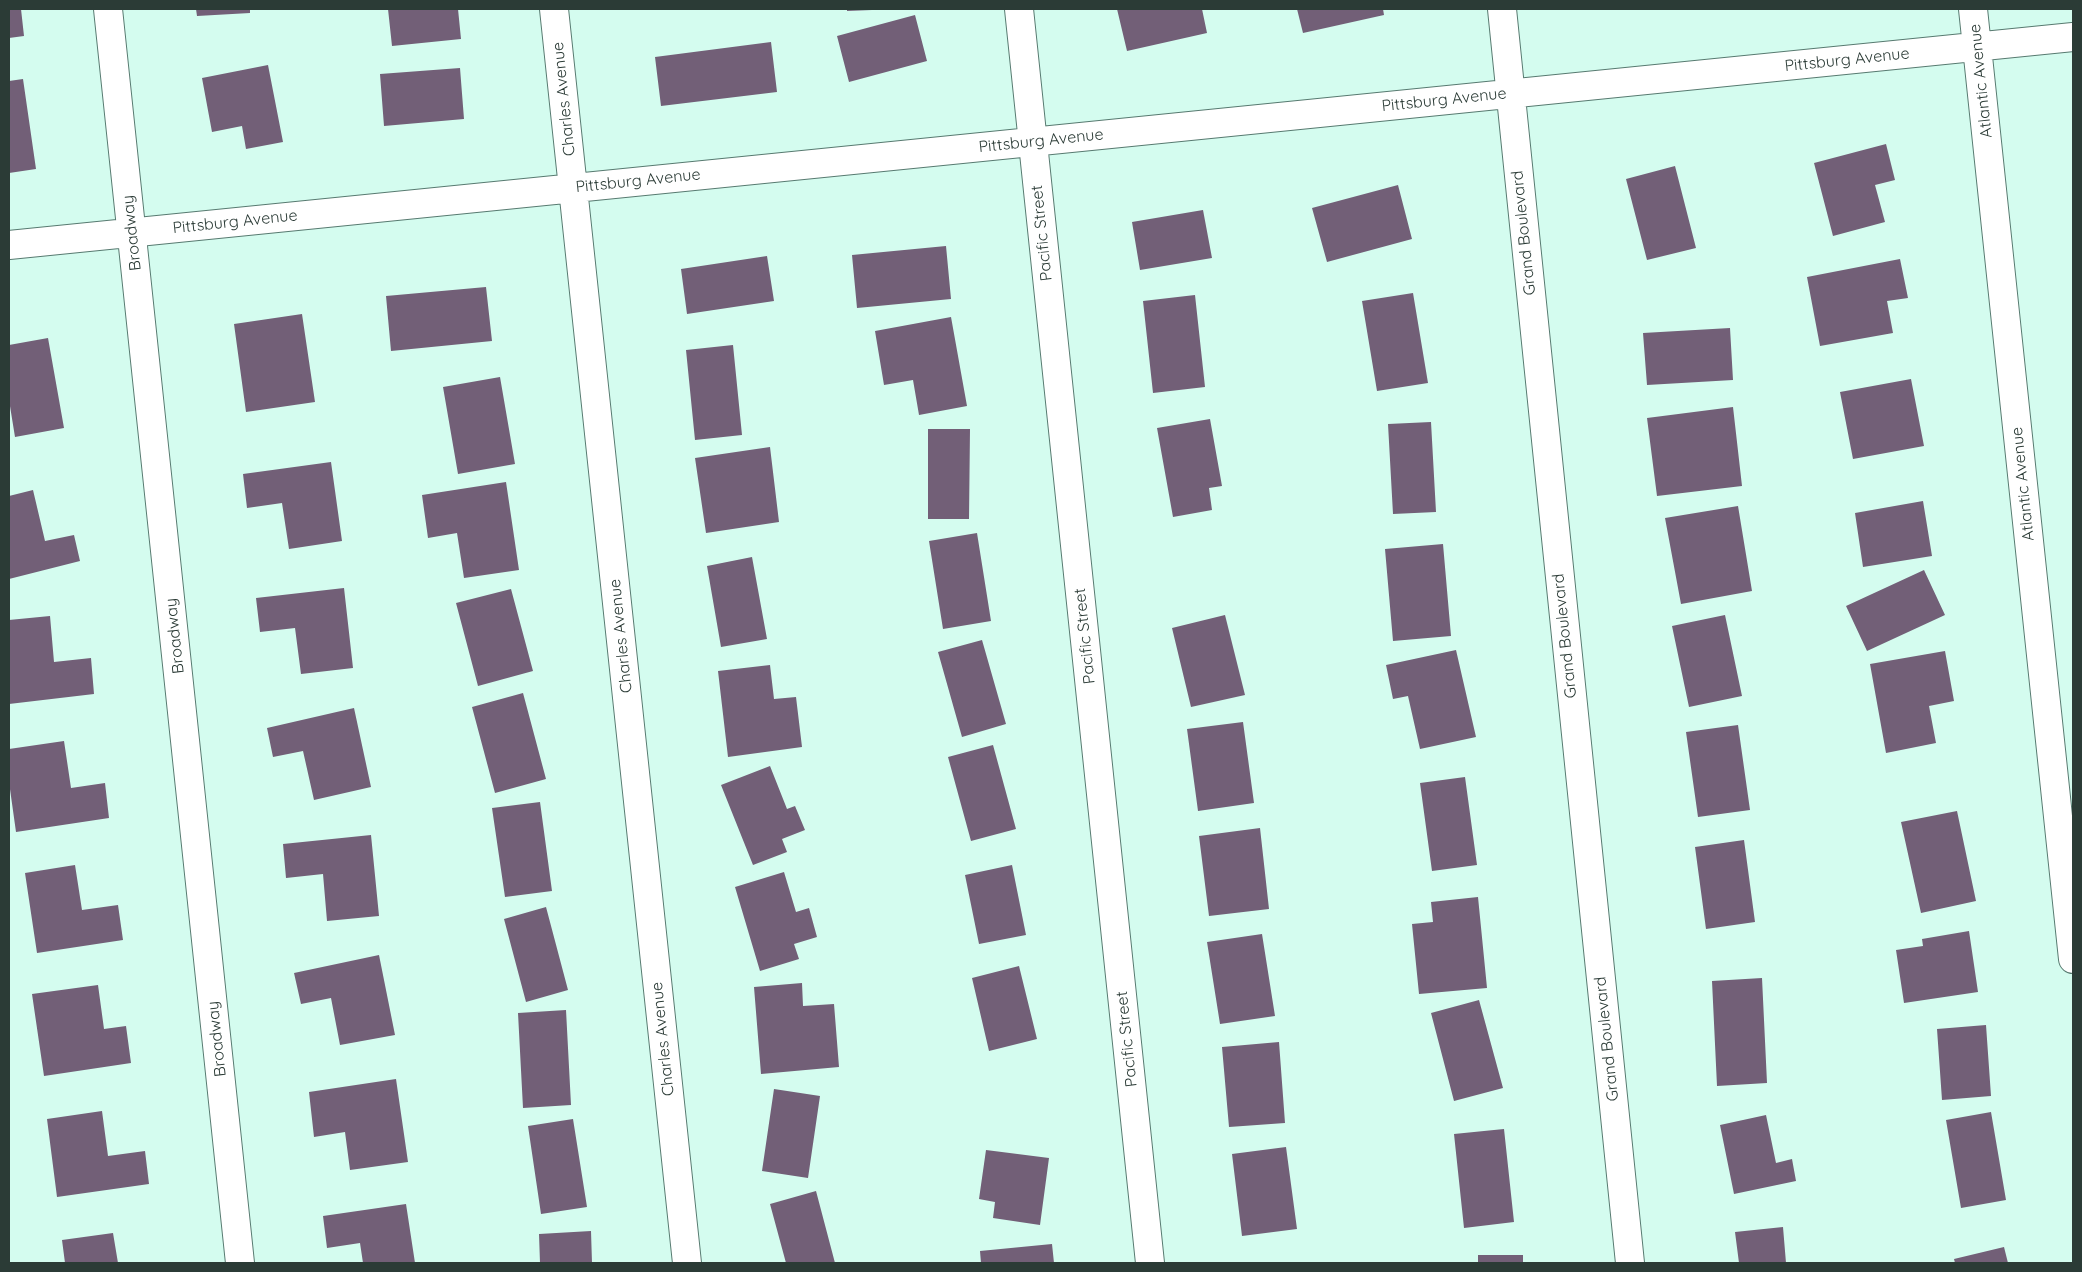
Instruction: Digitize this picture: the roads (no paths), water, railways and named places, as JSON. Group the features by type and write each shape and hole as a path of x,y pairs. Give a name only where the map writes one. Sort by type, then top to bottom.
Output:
{"street":[{"name":"Broadway","path":"108,9 240,1263"},
{"name":"Charles Avenue","path":"554,9 687,1263"},
{"name":"Pacific Street","path":"1019,9 1150,1263"},
{"name":"Grand Boulevard","path":"1502,9 1509,94 1630,1263"},
{"name":"Atlantic Avenue","path":"1973,9 2073,959"},
{"name":"Pittsburg Avenue","path":"9,245 2073,37"}]}
